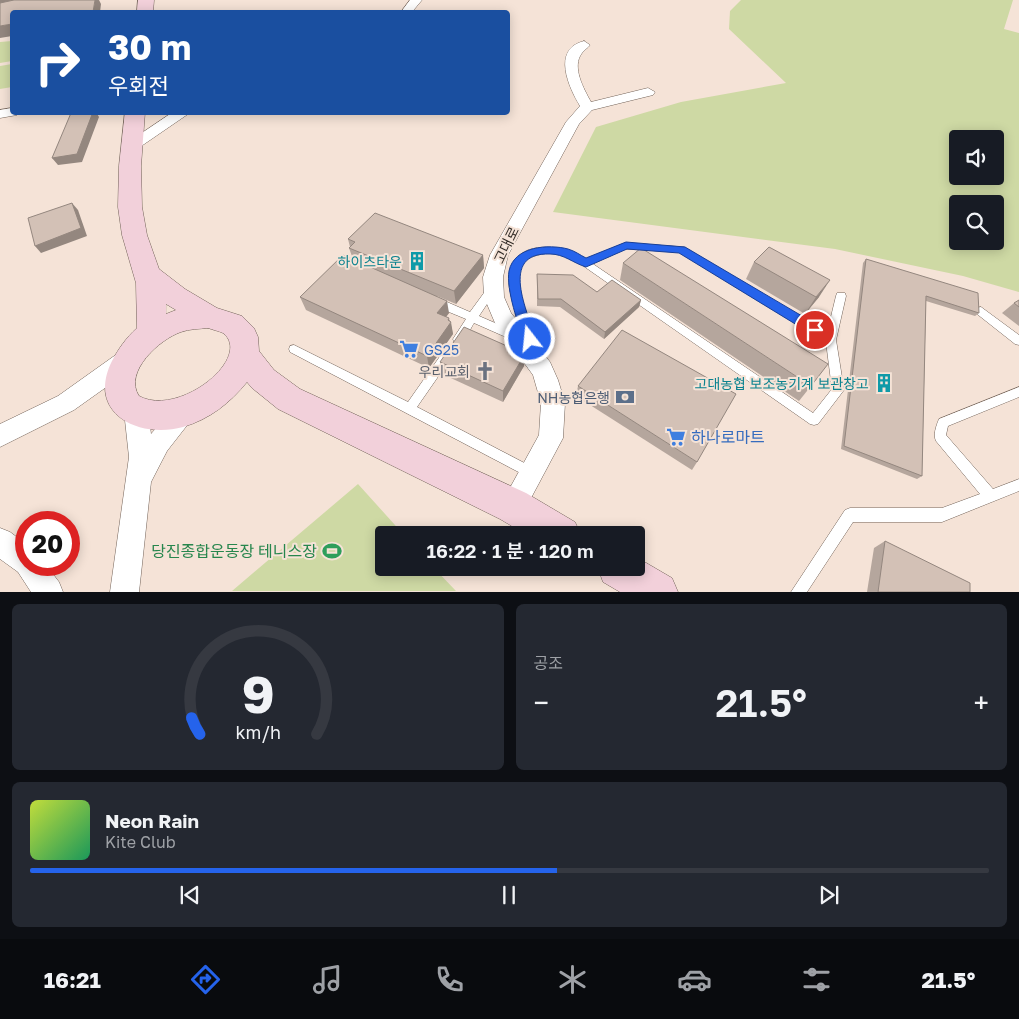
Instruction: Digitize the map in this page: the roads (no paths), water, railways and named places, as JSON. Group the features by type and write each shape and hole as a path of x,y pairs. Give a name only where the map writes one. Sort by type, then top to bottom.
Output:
{"street":[{"path":"408,10 416,0"},
{"path":"584,45 574,54 572,63 573,83 587,106 648,92"},
{"name":"고대로","path":"513,506 551,438 553,423 551,393 547,380 535,358 502,318 494,297 493,277 499,255 573,122 587,106"},
{"path":"135,115 129,191 136,244 148,275 153,307 152,333"},
{"path":"132,146 179,115"},
{"path":"148,275 175,296 208,316 228,322 238,330 244,341 244,354 235,376 214,398"},
{"path":"0,436 66,403 125,361 134,349 152,333 180,320 208,316"},
{"path":"244,354 264,379 289,399 513,506 547,526"},
{"path":"124,592 141,457 129,404 118,383 125,361"},
{"path":"66,403 109,394 158,416 184,412 214,398 248,394 289,399"},
{"path":"137,486 158,443 184,412"},
{"path":"0,542 15,553"},
{"path":"37,576 49,592"},
{"path":"630,576 658,592"}],"lane":[{"path":"586,263 626,246 681,249 831,340"},
{"path":"535,358 514,286 516,266 520,260 530,253 549,250 567,253 586,263 814,420 838,390 831,340 841,296"},
{"path":"410,410 494,286"},
{"path":"430,299 516,337"},
{"path":"981,311 1019,341"},
{"path":"294,349 532,473"},
{"path":"991,496 940,437 943,424 1019,392"},
{"path":"798,592 850,515 942,515 1019,485"}],"place":[{"name":"하이츠타운","path":"417,261"},
{"name":"GS25","path":"409,349"},
{"name":"우리교회","path":"485,371"},
{"name":"고대농협 보조농기계 보관창고","path":"884,383"},
{"name":"NH농협은행","path":"625,397"},
{"name":"하나로마트","path":"676,437"},
{"name":"당진종합운동장 테니스장","path":"332,551"}]}
